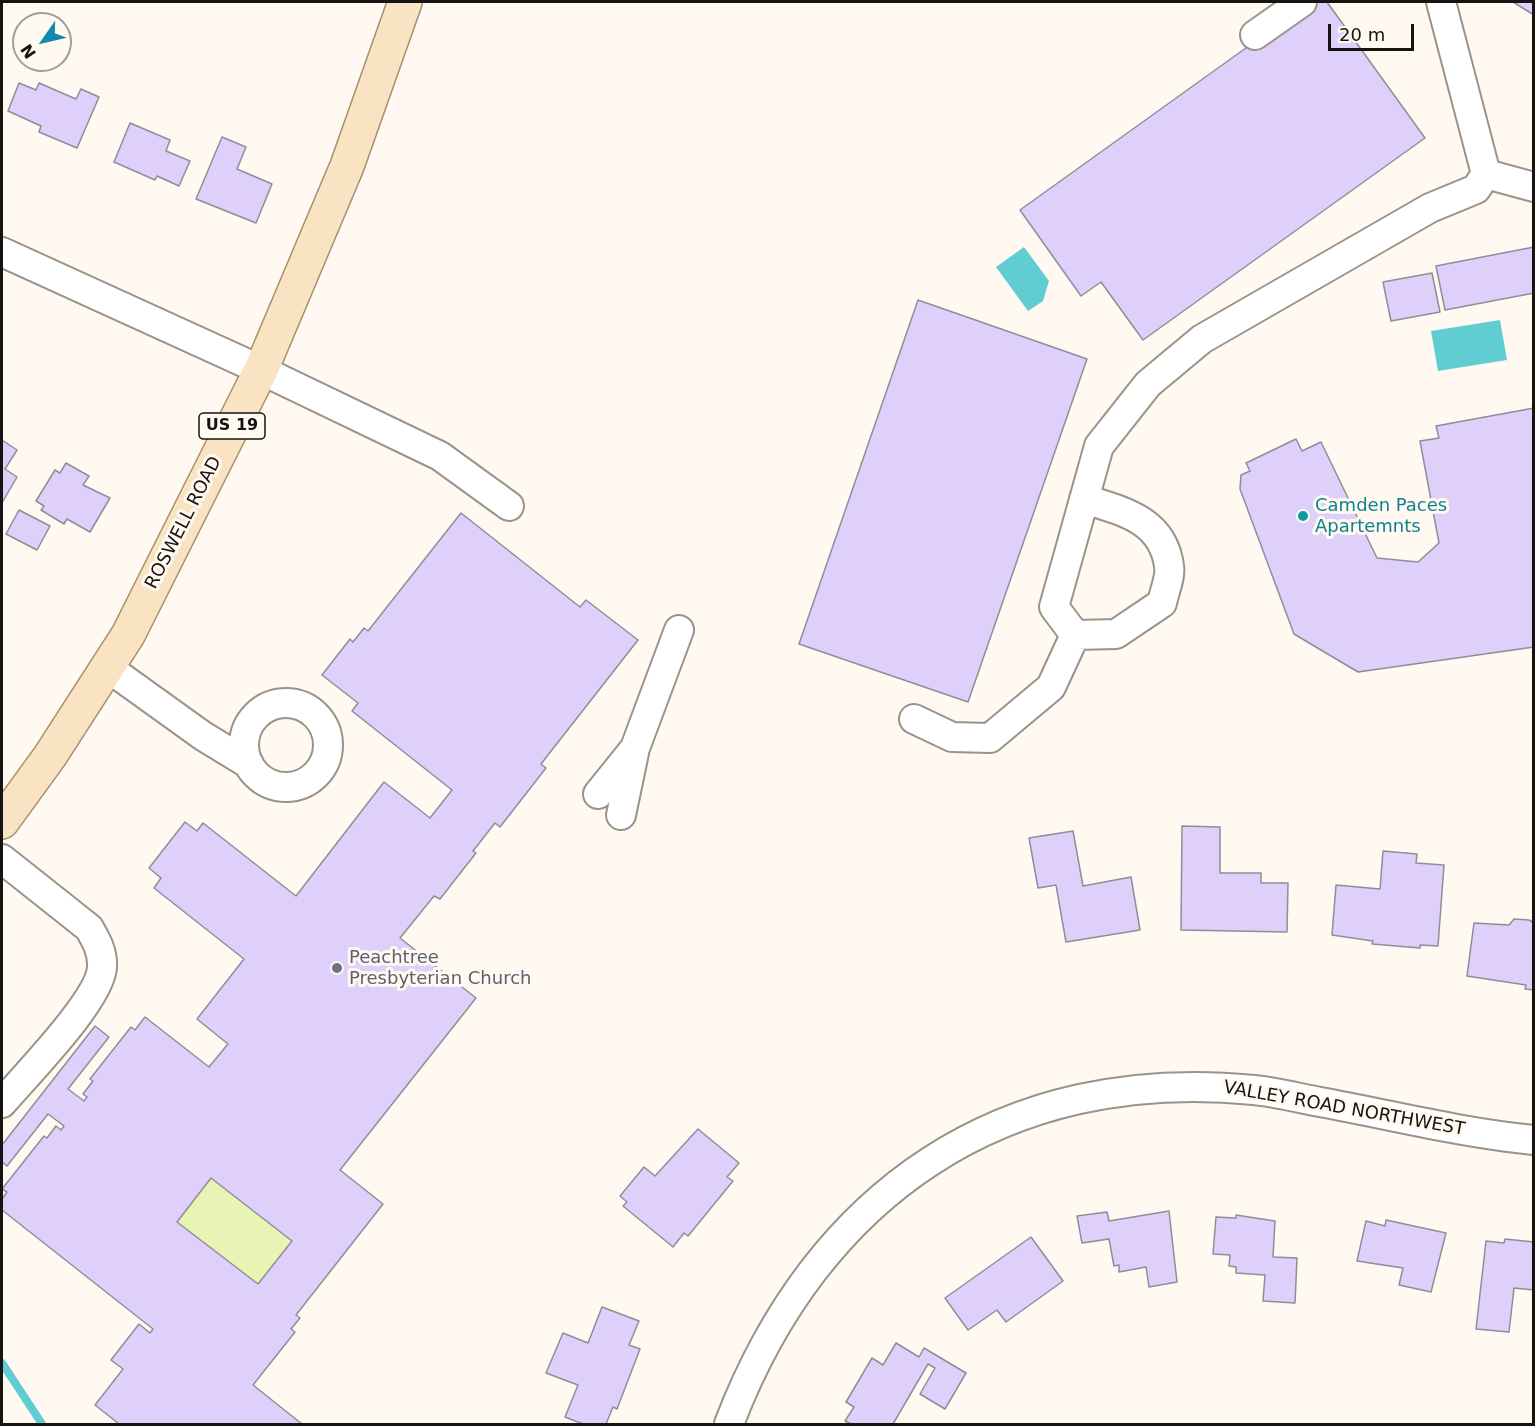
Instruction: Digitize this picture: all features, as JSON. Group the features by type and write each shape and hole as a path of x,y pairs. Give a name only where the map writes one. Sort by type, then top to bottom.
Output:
{"main road":[{"name":"ROSWELL ROAD","path":"2,822 50,756 128,635 261,370 348,165 405,2"}],"street":[{"path":"1255,35 1302,2"},
{"path":"1075,635 1054,607 1099,446 1148,384 1202,339 1430,208 1476,189 1486,174 1441,2"},
{"path":"1486,174 1533,187"},
{"path":"2,252 261,370 440,456 509,506"},
{"path":"1075,635 1116,634 1162,603 1170,568 1161,537 1130,513 1084,499"},
{"path":"621,815 635,747 679,630"},
{"path":"914,719 952,737 990,738 1051,687 1075,635"},
{"path":"107,667 203,736 249,764"},
{"path":"598,794 635,747"},
{"path":"2,859 88,928 96,940 102,967 94,991 2,1103"},
{"name":"VALLEY ROAD NORTHWEST","path":"729,1425 745,1383 767,1340 797,1291 827,1253 866,1211 903,1179 961,1142 1031,1113 1094,1096 1159,1087 1208,1086 1257,1090 1533,1140"}],"green space":[{"path":"211,1178 332,1270 296,1315 177,1222"}],"water":[{"path":"1024,247 1049,281 1043,301 1028,311 996,267"},
{"path":"1500,320 1507,360 1438,371 1431,331"}],"building":[{"path":"1310,2 1327,2 1425,138 1143,340 1101,282 1081,296 1020,210"},
{"path":"1513,2 1534,2 1534,15"},
{"path":"19,83 36,90 39,83 76,99 81,89 99,97 77,148 39,132 41,126 8,111"},
{"path":"130,123 170,140 166,151 190,161 179,186 157,176 155,180 114,162"},
{"path":"222,137 246,147 237,169 272,184 256,223 196,199"},
{"path":"1534,247 1534,293 1445,310 1436,266"},
{"path":"1432,273 1440,312 1391,321 1383,282"},
{"path":"918,300 1087,359 968,702 799,644"},
{"name":"Camden Paces Apartemnts","path":"1534,408 1534,647 1358,672 1294,634 1240,489 1241,475 1250,471 1246,463 1296,439 1302,451 1321,442 1377,558 1418,562 1439,543 1420,441 1439,438 1436,426"},
{"path":"2,440 17,450 5,469 17,477 2,503"},
{"path":"66,463 89,476 83,485 110,498 90,532 67,519 64,524 41,510 44,506 36,501 55,470 60,473"},
{"path":"19,510 50,526 37,550 6,534"},
{"name":"Peachtree Presbyterian Church","path":"461,513 580,607 586,600 638,640 541,764 546,768 500,827 495,823 473,851 476,853 440,899 434,896 400,938 476,998 340,1170 383,1204 296,1315 300,1318 291,1329 295,1332 253,1385 302,1424 119,1424 95,1405 123,1369 111,1360 139,1324 150,1333 153,1329 2,1210 2,1199 7,1192 2,1189 44,1136 47,1138 56,1126 61,1130 64,1126 48,1114 7,1166 2,1162 2,1145 95,1026 109,1037 68,1089 84,1101 87,1097 83,1094 93,1081 90,1079 131,1027 135,1030 145,1017 209,1067 228,1044 197,1019 244,959 154,888 161,878 149,868 185,822 197,831 203,823 296,896 384,782 430,818 452,790 352,711 358,703 322,675 350,639 353,642 364,628 368,631","holes":["211,1178 292,1241 258,1284 177,1222"]},
{"path":"1182,826 1220,827 1220,873 1261,873 1261,883 1288,883 1287,932 1181,930"},
{"path":"1073,831 1083,886 1131,877 1140,930 1066,942 1056,885 1038,888 1029,838"},
{"path":"1383,851 1417,854 1416,863 1444,865 1438,946 1420,945 1420,948 1372,944 1373,941 1332,935 1336,885 1380,889"},
{"path":"1514,919 1529,920 1534,923 1534,990 1525,989 1526,985 1467,976 1474,923 1509,925"},
{"path":"698,1129 739,1163 727,1177 733,1181 688,1236 684,1233 673,1247 623,1206 627,1202 620,1196 644,1167 655,1176"},
{"path":"1169,1211 1177,1282 1149,1287 1146,1267 1119,1272 1119,1265 1114,1266 1109,1239 1082,1243 1077,1216 1107,1212 1109,1221"},
{"path":"1236,1215 1275,1221 1273,1257 1297,1258 1295,1303 1263,1301 1265,1275 1236,1273 1236,1267 1229,1266 1230,1255 1213,1254 1216,1217 1236,1218"},
{"path":"1386,1220 1446,1233 1431,1292 1399,1285 1403,1268 1357,1261 1366,1221 1385,1226"},
{"path":"1031,1237 1063,1281 1006,1322 997,1310 968,1330 945,1298"},
{"path":"1505,1239 1534,1242 1534,1290 1514,1288 1509,1332 1476,1329 1486,1241 1504,1243"},
{"path":"602,1307 639,1321 629,1345 640,1349 617,1409 613,1407 606,1424 583,1424 565,1417 578,1385 546,1373 563,1333 588,1343"},
{"path":"896,1343 919,1357 924,1348 966,1373 945,1409 920,1394 935,1368 928,1364 893,1424 851,1424 845,1421 854,1407 846,1402 872,1358 883,1365"}],"waterway":[{"path":"2,1363 42,1424"}],"place":[{"name":"Camden Paces Apartemnts","path":"1303,516"},
{"name":"Peachtree Presbyterian Church","path":"337,968"}]}
